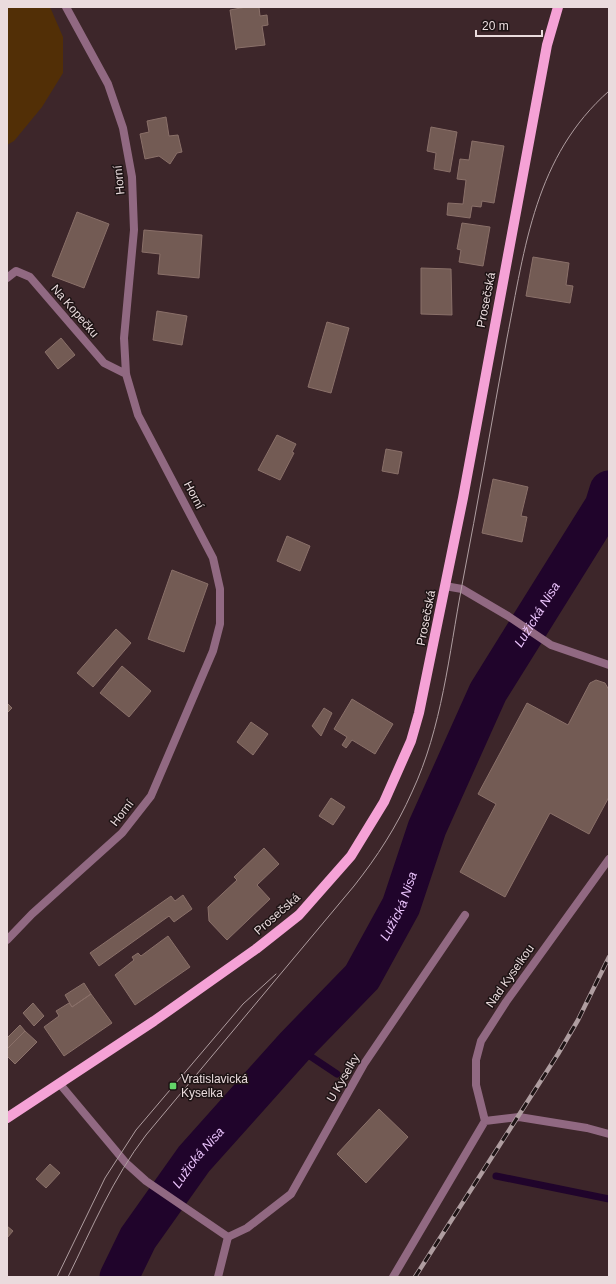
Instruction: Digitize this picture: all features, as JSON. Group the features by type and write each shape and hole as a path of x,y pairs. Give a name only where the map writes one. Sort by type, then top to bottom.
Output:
{"main road":[{"name":"Prosečská","path":"7,1118 154,1022 256,949 298,915 351,856 384,802 411,741 419,713 445,586 547,45 558,7"}],"street":[{"name":"Horní","path":"7,940 32,914 122,833 151,796 213,651 220,624 220,588 213,558 138,415 126,374 124,338 134,230 132,177 123,128 108,84 66,7"},
{"name":"Na Kopečku","path":"7,278 16,271 30,277 104,363 126,374"},
{"path":"445,586 462,589 508,616 551,645 609,665"},
{"name":"Nad Kyselkou","path":"485,1122 476,1086 476,1060 481,1041 506,1002 609,859"},
{"name":"U Kyselky","path":"228,1237 247,1228 291,1194 364,1064 465,915"},
{"path":"59,1083 126,1162 146,1181 228,1237 218,1277"},
{"path":"393,1277 485,1122 519,1117 586,1128 609,1134"}],"shaded area":[{"path":"7,7 50,7 63,37 63,73 42,107 14,141 7,145"}],"building":[{"path":"246,7 259,7 260,16 267,15 268,25 262,26 265,45 237,48 236,50 230,10"},
{"path":"166,117 169,136 178,135 182,152 177,153 170,164 159,156 145,159 140,134 149,132 147,121"},
{"path":"431,127 457,132 450,172 434,169 436,153 427,151"},
{"path":"472,141 504,146 494,203 482,201 481,207 472,206 470,218 447,215 448,203 463,204 466,180 457,179 460,159 469,160"},
{"path":"77,212 109,224 84,288 52,276"},
{"path":"462,223 490,227 483,266 459,262 461,250 457,249"},
{"path":"144,230 202,235 199,278 158,274 160,254 142,252"},
{"path":"533,257 569,263 566,285 573,286 570,303 526,296"},
{"path":"421,268 451,269 452,315 421,314"},
{"path":"157,311 187,316 182,345 153,340"},
{"path":"327,322 349,328 331,393 308,387"},
{"path":"61,338 75,355 58,369 45,352"},
{"path":"277,435 296,444 292,452 294,453 280,480 258,470"},
{"path":"386,449 402,452 398,474 382,471"},
{"path":"493,479 528,487 521,516 527,517 522,542 482,533"},
{"path":"287,536 310,546 300,571 277,561"},
{"path":"172,570 208,584 184,652 148,639"},
{"path":"116,629 131,643 93,687 77,673"},
{"path":"122,666 151,691 129,717 100,693"},
{"path":"596,680 605,683 609,690 609,797 589,834 550,813 505,897 460,872 496,804 478,794 527,703 568,725 590,683"},
{"path":"352,699 393,724 375,754 352,740 346,748 342,745 347,737 334,729"},
{"path":"7,703 12,708 7,713"},
{"path":"324,708 332,713 321,736 312,726"},
{"path":"251,722 268,734 253,755 237,742"},
{"path":"331,798 345,807 333,825 319,816"},
{"path":"264,848 279,864 257,885 270,899 227,940 209,921 208,907 237,880 234,877"},
{"path":"183,895 192,909 174,922 169,916 99,966 90,953 171,896 175,901"},
{"path":"168,936 190,967 135,1005 115,975 134,960 132,957 138,953 141,956"},
{"path":"84,983 91,994 72,1007 65,995"},
{"path":"91,994 112,1023 64,1056 44,1027 59,1016 56,1011 69,1003 72,1007"},
{"path":"33,1003 44,1016 34,1026 23,1013"},
{"path":"20,1025 25,1031 7,1049 7,1038"},
{"path":"25,1031 37,1042 15,1064 7,1056 7,1049"},
{"path":"379,1109 408,1137 366,1183 337,1154"},
{"path":"50,1164 60,1173 46,1188 36,1179"},
{"path":"7,1226 13,1231 7,1238"}],"waterway":[{"name":"Lužická Nisa","path":"119,1277 138,1238 194,1159 295,1046 362,977 401,906 427,828 488,692 604,506 609,490"},
{"path":"295,1046 337,1074"},
{"path":"496,1176 609,1199"}],"tram line":[{"path":"68,1277 113,1186 134,1151 354,886 379,852 412,792 422,768 438,717 507,338 528,237 537,205 549,174 564,144 584,117 609,91"},
{"path":"57,1277 105,1178 136,1130 243,1004 276,974"}],"railway":[{"path":"415,1277 558,1054 578,1020 609,957"}],"place":[{"name":"Vratislavická Kyselka","path":"173,1086"}]}
